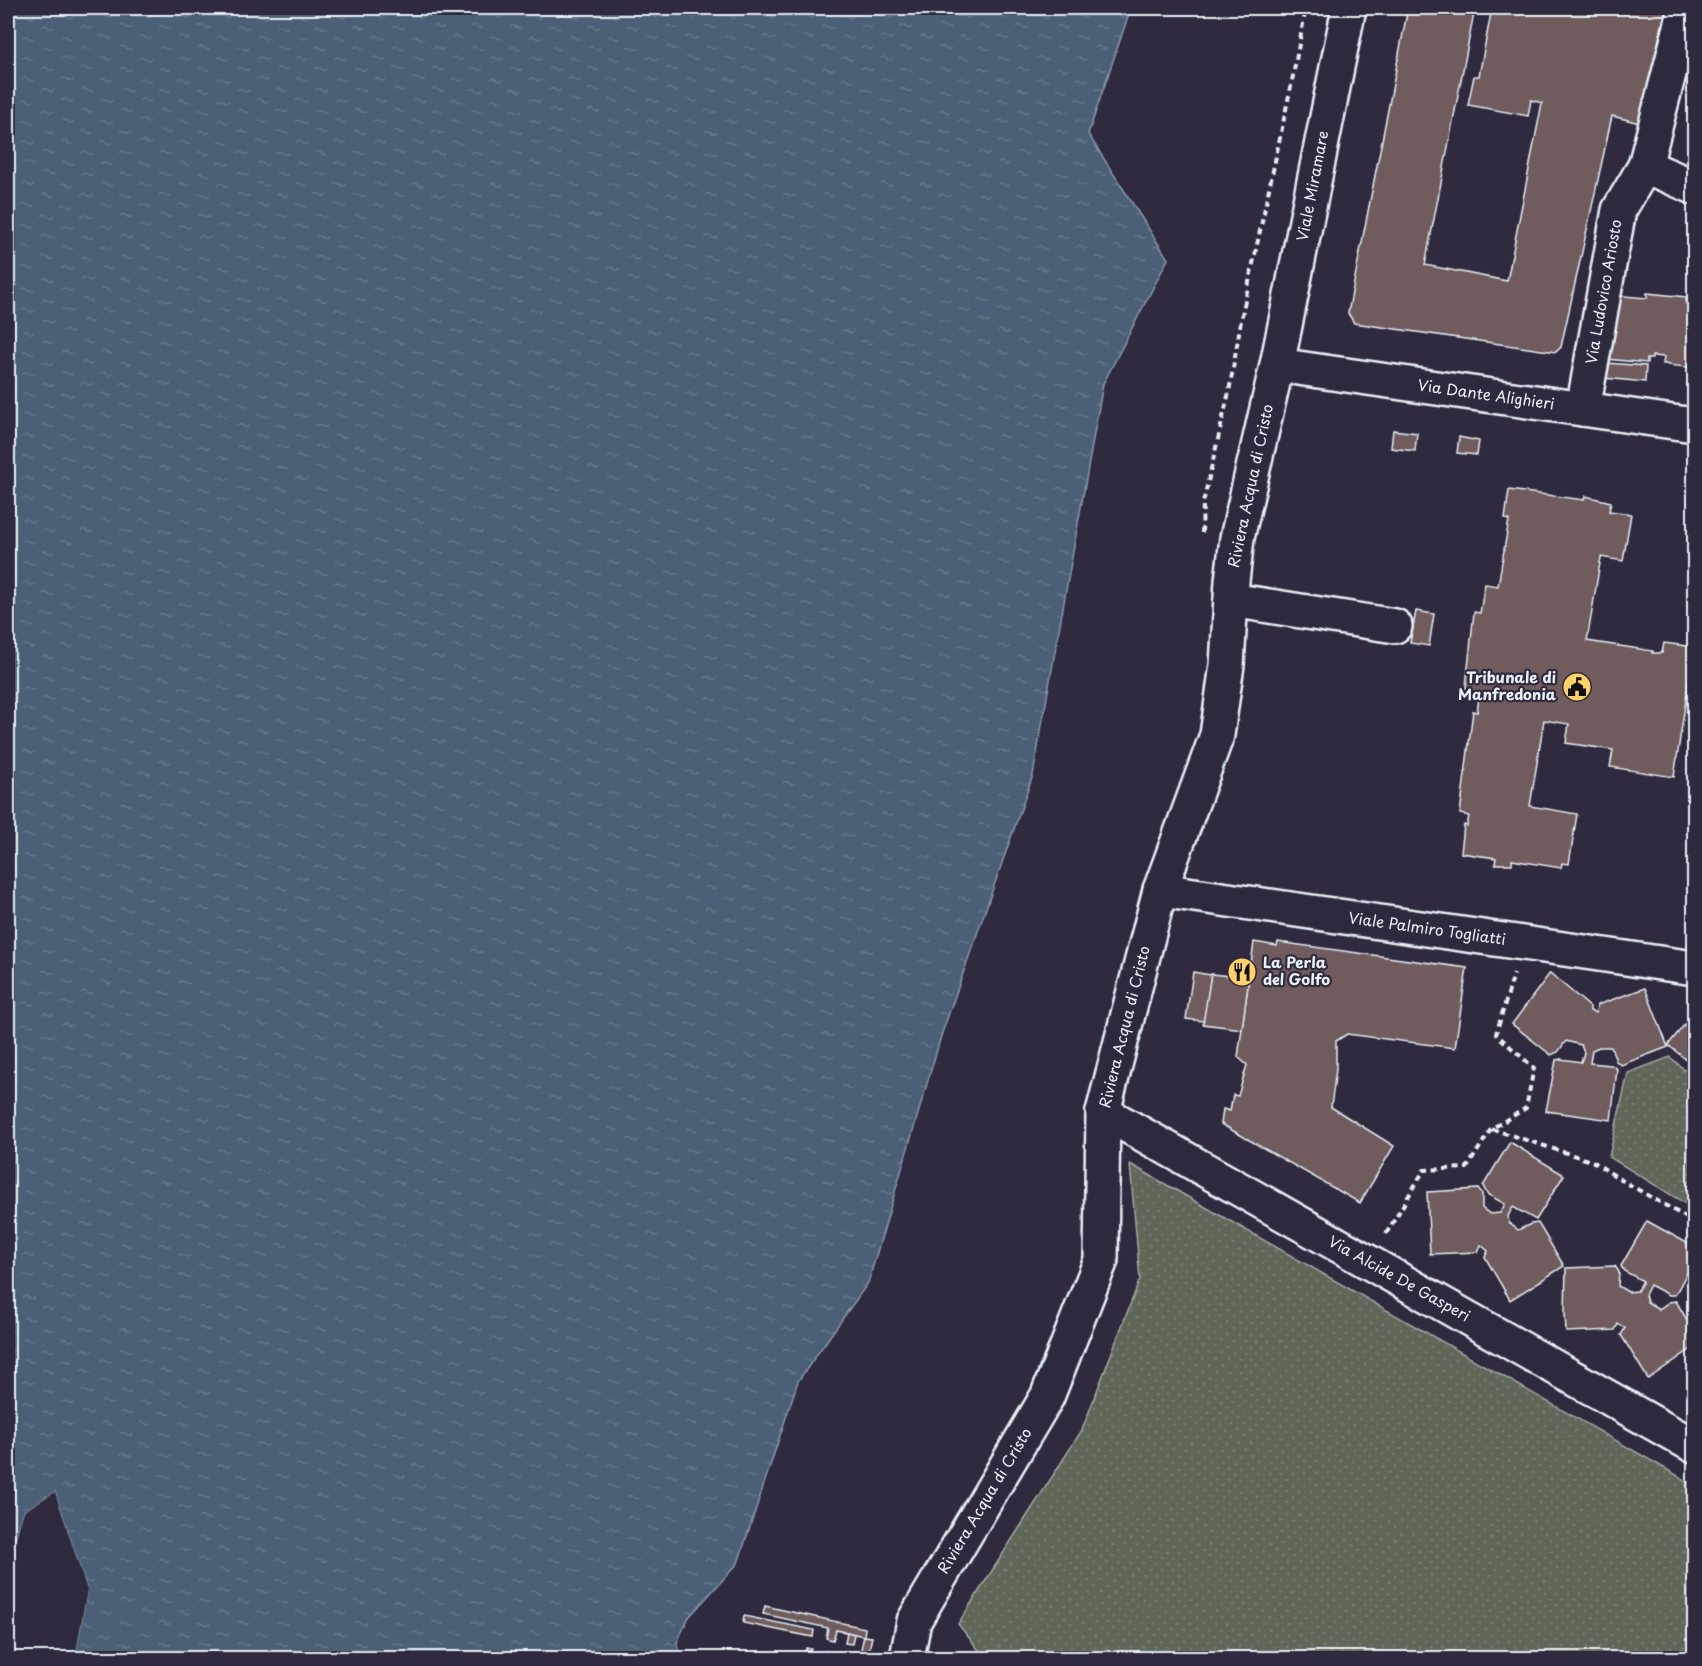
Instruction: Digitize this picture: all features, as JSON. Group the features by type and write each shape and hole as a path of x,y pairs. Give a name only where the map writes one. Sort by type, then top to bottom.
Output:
{"street":[{"name":"Viale Miramare","path":"1277,366 1349,8"},
{"name":"Via Ludovico Ariosto","path":"1583,409 1619,210 1645,166 1686,8"},
{"path":"1645,166 1695,187"},
{"name":"Via Dante Alighieri","path":"1277,366 1695,425"},
{"name":"Riviera Acqua di Cristo","path":"907,1659 914,1621 1047,1397 1101,1260 1103,1112 1160,890 1217,735 1227,665 1237,538 1277,366"},
{"path":"1232,600 1395,626"},
{"name":"Viale Palmiro Togliatti","path":"1160,890 1695,968"},
{"name":"Via Alcide De Gasperi","path":"1103,1112 1695,1446"}],"path":[{"path":"1202,542 1203,503 1229,392 1242,315 1306,8"},
{"path":"1369,1263 1424,1170 1467,1168 1491,1129 1526,1108 1534,1068 1496,1034 1523,943"},
{"path":"1491,1129 1594,1162 1695,1222"}],"green space":[{"path":"1670,1057 1694,1078 1694,1209 1609,1157 1628,1073"},
{"path":"1130,1164 1694,1485 1694,1658 985,1658 958,1624 1082,1430 1140,1279"}],"water":[{"path":"8,8 1131,8 1088,134 1168,259 1103,384 1033,775 942,1033 868,1283 798,1381 738,1563 689,1617 677,1642 682,1658 75,1658 87,1590 55,1492 24,1511 8,1562"}],"pier":[{"path":"55,1492 87,1590 75,1658 72,1658 84,1590 54,1497 26,1513 8,1565 24,1511"}],"building":[{"path":"1408,8 1475,8 1425,265 1507,281 1542,103 1531,100 1528,116 1468,105 1474,76 1479,76 1492,8 1666,8 1640,123 1612,116 1561,347 1556,352 1354,323 1348,313"},
{"path":"1647,293 1686,297 1686,304 1694,305 1694,368 1663,364 1664,357 1652,356 1652,359 1647,359 1647,363 1606,359 1612,295 1647,298"},
{"path":"1606,363 1646,366 1645,382 1604,378"},
{"path":"1393,430 1417,433 1415,451 1391,448"},
{"path":"1459,437 1479,441 1477,455 1457,453"},
{"path":"1509,490 1584,500 1585,496 1611,502 1609,511 1631,514 1623,561 1601,557 1587,641 1653,651 1652,653 1662,653 1664,643 1694,647 1674,777 1610,767 1613,750 1566,743 1569,724 1544,720 1530,806 1577,814 1569,864 1562,863 1561,868 1512,860 1512,864 1495,864 1496,858 1461,853 1464,825 1467,826 1469,816 1460,814 1473,711 1477,712 1479,697 1465,695 1474,612 1480,613 1485,584 1498,586 1509,520 1505,519"},
{"path":"1416,611 1434,614 1429,646 1410,643"},
{"path":"1254,942 1277,946 1278,942 1467,968 1455,1048 1347,1034 1336,1041 1336,1069 1331,1107 1394,1146 1360,1203 1221,1124 1223,1109 1230,1111 1233,1095 1238,1096 1247,1065 1238,1057"},
{"path":"1193,972 1211,975 1204,1021 1186,1019"},
{"path":"1550,973 1590,1007 1590,1011 1596,1013 1597,1005 1645,988 1668,1047 1621,1065 1616,1061 1611,1047 1599,1047 1592,1050 1590,1063 1611,1065 1617,1069 1611,1120 1546,1111 1556,1060 1581,1062 1584,1053 1581,1045 1566,1041 1558,1052 1551,1055 1512,1024"},
{"path":"1211,974 1249,978 1242,1029 1203,1024"},
{"path":"1694,1013 1694,1066 1668,1045"},
{"path":"1510,1142 1564,1175 1536,1220 1513,1207 1508,1216 1509,1223 1518,1230 1538,1223 1564,1266 1510,1300 1485,1257 1488,1251 1481,1245 1478,1252 1430,1254 1427,1192 1478,1189 1482,1194 1482,1208 1490,1214 1500,1213 1505,1204 1487,1194 1483,1186"},
{"path":"1647,1221 1694,1247 1694,1260 1675,1295 1669,1295 1650,1285 1645,1295 1647,1302 1659,1309 1669,1302 1676,1301 1694,1332 1694,1347 1648,1379 1621,1335 1625,1328 1618,1324 1615,1330 1566,1332 1565,1313 1566,1268 1615,1266 1619,1272 1618,1286 1628,1292 1637,1291 1643,1281 1624,1271 1621,1266"},
{"path":"765,1606 865,1628 864,1636 836,1630 833,1640 826,1638 828,1628 763,1614"},
{"path":"744,1616 814,1630 813,1637 743,1623"},
{"path":"847,1632 854,1634 852,1644 845,1643"},
{"path":"864,1636 872,1637 867,1658 859,1658"},
{"path":"806,1648 811,1649 809,1658 804,1658"},
{"path":"825,1651 832,1653 830,1658 824,1658"}],"place":[{"name":"Tribunale di Manfredonia","path":"1577,687"},
{"name":"La Perla del Golfo","path":"1242,972"}]}
